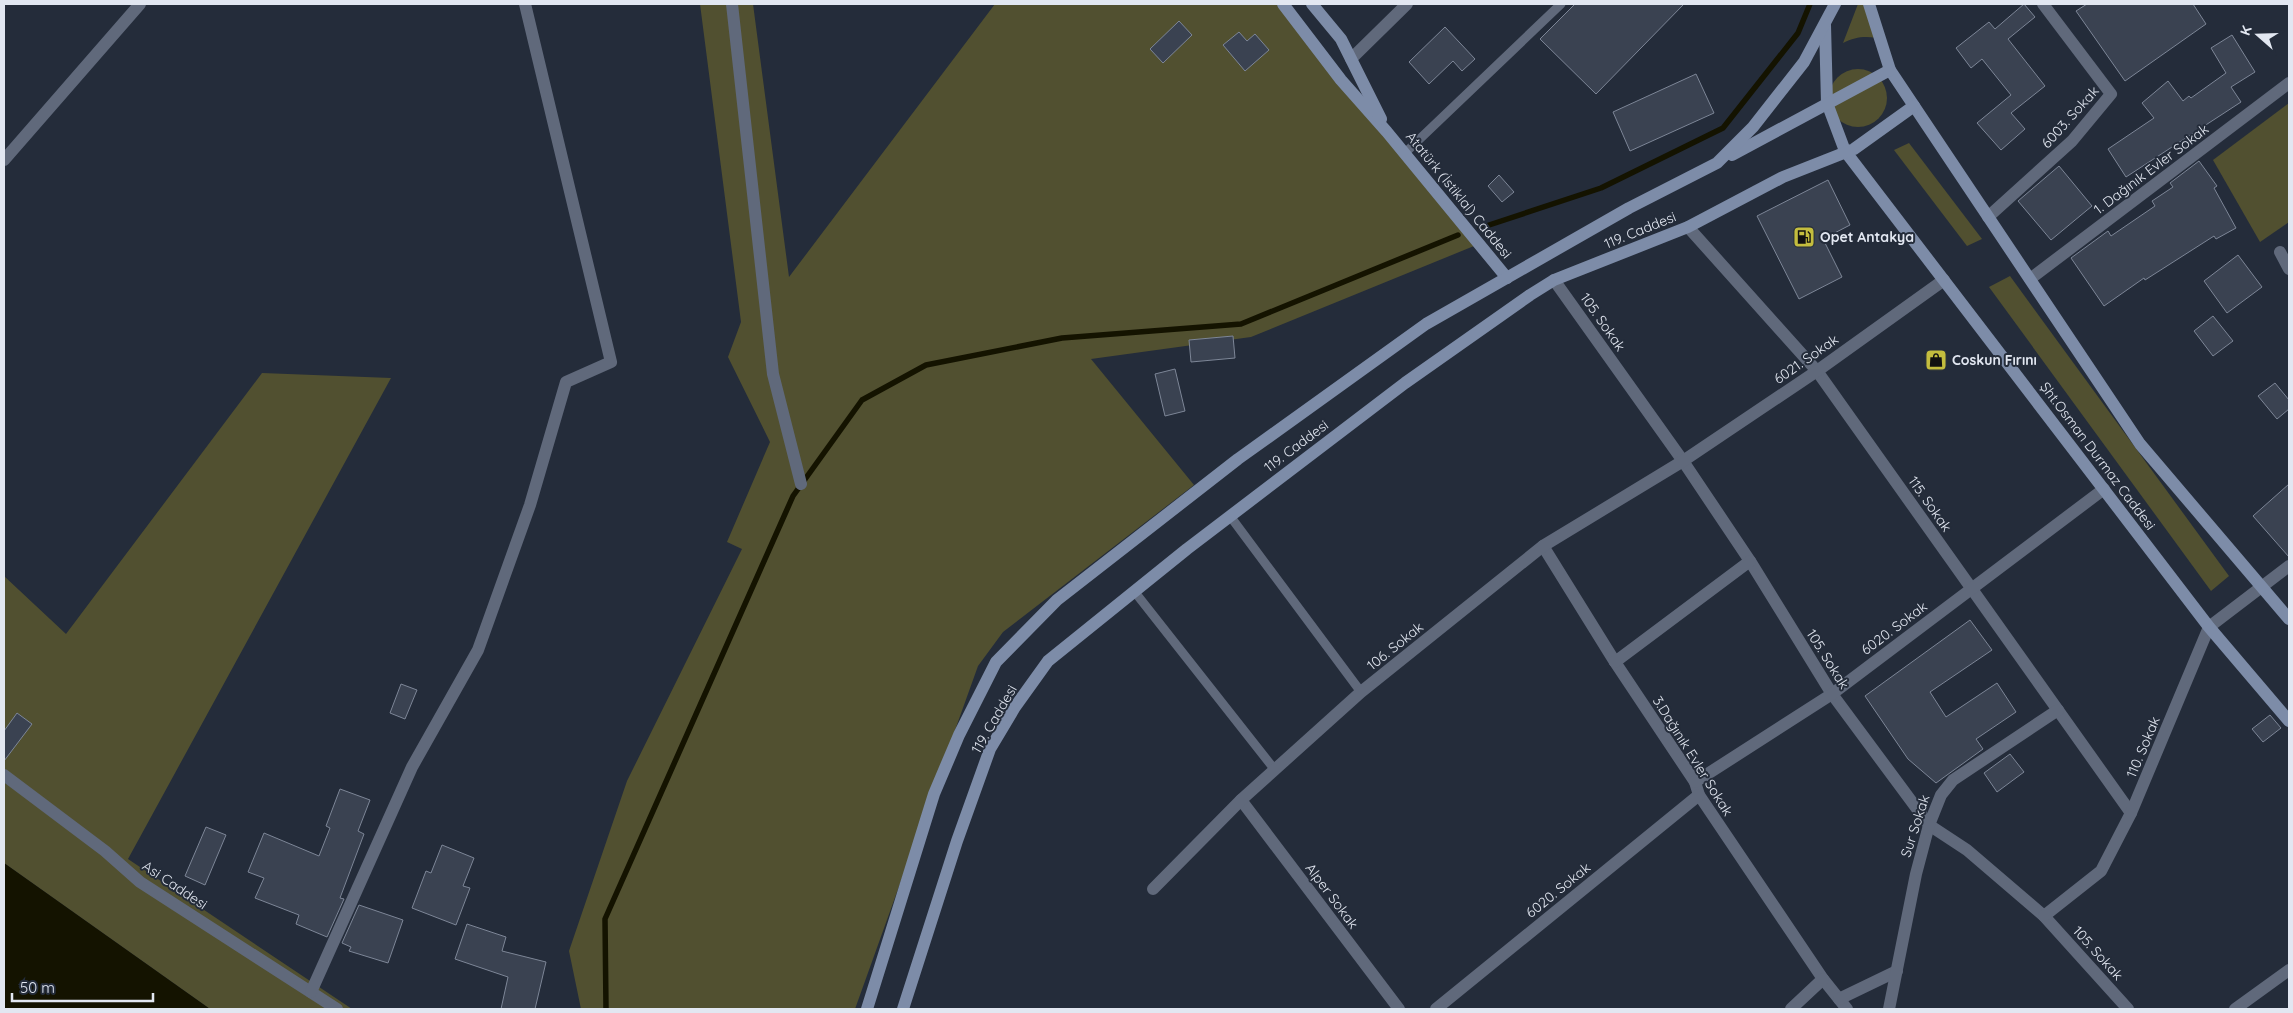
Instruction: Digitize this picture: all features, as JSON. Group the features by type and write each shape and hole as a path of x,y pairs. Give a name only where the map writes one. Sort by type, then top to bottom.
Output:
{"street":[{"path":"4,160 140,4"},
{"path":"311,992 412,767 478,650 530,505 566,382 611,362 525,4"},
{"path":"732,4 773,374 801,484"},
{"name":"Atatürk (İstiklal) Caddesi","path":"1282,4 1341,80 1405,153 1507,278"},
{"name":"Atatürk (İstiklal) Caddesi","path":"1312,4 1341,39 1387,132"},
{"path":"1351,59 1407,4"},
{"name":"119. Caddesi","path":"1717,163 1753,128 1804,62 1835,4"},
{"path":"1869,4 1890,70 2140,444 2289,619"},
{"name":"6003. Sokak","path":"1988,217 2072,141 2112,94 2044,4"},
{"name":"Şht.Osman Durmaz Caddesi","path":"1825,22 1827,103 1845,151 2209,627 2289,721"},
{"name":"119. Caddesi","path":"867,1009 934,794 959,735 996,662 1057,600 1238,459 1426,324 1629,208 1890,70"},
{"name":"1. Dağınık Evler Sokak","path":"2030,279 2289,84"},
{"name":"119. Caddesi","path":"903,1009 957,841 990,749 1015,707 1048,661 1230,516 1405,383 1554,280 1688,227 1783,177 1854,149 1914,106"},
{"name":"115. Sokak","path":"1688,227 1817,370 2131,813"},
{"path":"2280,252 2289,269"},
{"name":"105. Sokak","path":"1554,280 1683,461 1750,561 1832,694 1929,825 1967,850 2044,916 2128,1009"},
{"name":"6021. Sokak","path":"1683,461 1817,370 1944,280"},
{"name":"106. Sokak","path":"1153,889 1241,800 1361,692 1543,546 1683,461"},
{"name":"6020. Sokak","path":"1436,1009 1697,788 1832,694 2104,489"},
{"name":"3.Dağınık Evler Sokak","path":"1543,546 1615,662 1697,788 1823,979 1848,1009"},
{"path":"1615,662 1750,561"},
{"name":"110. Sokak","path":"2044,916 2102,871 2131,813 2209,627 2289,566"},
{"name":"Sur Sokak","path":"1889,1009 1916,874 1929,825 1941,795 1954,780 2058,710"},
{"name":"Asi Caddesi","path":"4,775 105,851 140,882 337,1009"},
{"name":"Alper Sokak","path":"1241,800 1399,1009"},
{"path":"2235,1009 2289,970"},
{"path":"1839,999 1897,971"},
{"path":"1791,1009 1823,979"}],"lane":[{"path":"1405,153 1561,4"},
{"path":"1230,516 1361,692"},
{"path":"1134,591 1275,770"}],"shaded area":[{"path":"700,4 753,4 789,277 995,4 1281,4 1474,246 1251,337 1091,359 1194,485 1003,632 978,666 855,1009 581,1009 569,951 627,781 742,549 727,542 770,442 728,357 741,322"},
{"path":"1858,4 1875,4 1877,38 1852,39 1843,43"},
{"path":"1852,69 1864,69 1879,77 1887,92 1887,104 1879,119 1864,127 1852,127 1837,119 1829,104 1829,92 1837,77"},
{"path":"2289,103 2289,222 2260,242 2213,160"},
{"path":"1909,143 1982,239 1967,246 1894,150"},
{"path":"2010,276 2229,576 2211,591 1989,287"},
{"path":"262,373 391,378 128,859 352,1009 210,1009 4,863 4,576 66,634"},
{"path":"4,863 210,1009 4,1009"}],"building":[{"path":"1575,4 1684,4 1596,94 1540,39"},
{"path":"2024,4 2035,17 2008,39 2045,86 2011,113 2025,129 2001,150 1977,123 2011,95 1982,59 1971,68 1956,48 1989,22 1995,29"},
{"path":"2087,4 2193,4 2206,24 2125,81 2076,11"},
{"path":"1179,21 1192,35 1163,63 1150,49"},
{"path":"1445,27 1475,59 1462,71 1453,61 1429,84 1409,62"},
{"path":"1239,32 1247,41 1255,34 1269,50 1245,71 1223,45"},
{"path":"2232,35 2255,72 2231,87 2241,102 2126,177 2108,149 2154,118 2142,103 2168,81 2183,101 2189,96 2191,98 2226,73 2211,48"},
{"path":"1696,74 1714,113 1630,151 1613,112"},
{"path":"2199,161 2217,186 2214,188 2236,228 2216,239 2214,236 2145,280 2144,278 2104,306 2071,258 2108,231 2111,236 2155,206 2152,201 2173,187 2170,183"},
{"path":"2059,166 2092,206 2051,240 2018,201"},
{"path":"1499,175 1514,192 1502,202 1488,186"},
{"path":"1828,180 1850,225 1823,239 1842,277 1799,299 1757,216"},
{"path":"2238,255 2262,287 2227,313 2204,281"},
{"path":"2213,316 2233,341 2213,356 2194,331"},
{"path":"1233,336 1235,358 1191,362 1189,340"},
{"path":"1175,369 1185,411 1165,416 1155,374"},
{"path":"2275,383 2289,400 2289,409 2277,419 2258,396"},
{"path":"2289,484 2289,557 2253,516"},
{"path":"1970,620 1992,650 1930,692 1946,717 1997,683 2016,712 1976,739 1983,749 1936,783 1908,759 1865,696"},
{"path":"401,684 417,690 405,719 390,713"},
{"path":"17,713 32,724 4,761 4,731"},
{"path":"2270,715 2281,728 2263,742 2252,729"},
{"path":"2010,754 2024,772 1997,792 1984,773"},
{"path":"340,789 370,800 358,831 364,834 340,898 344,899 327,937 296,924 299,915 255,898 264,878 248,872 264,833 319,856 330,828 326,826"},
{"path":"206,827 226,835 205,885 185,876"},
{"path":"442,845 474,858 463,886 470,888 456,925 412,908 426,871 431,873"},
{"path":"359,905 403,920 388,963 349,951 351,947 342,943"},
{"path":"467,924 506,937 502,951 546,962 535,1009 501,1009 508,977 455,959"}],"waterway":[{"path":"1480,228 1601,188 1723,128 1798,33 1810,4"},
{"path":"606,1009 605,919 793,496 862,400 926,365 1062,338 1241,324 1458,235"}],"place":[{"name":"Opet Antakya","path":"1804,237"},
{"name":"Coskun Fırını","path":"1936,360"}]}
